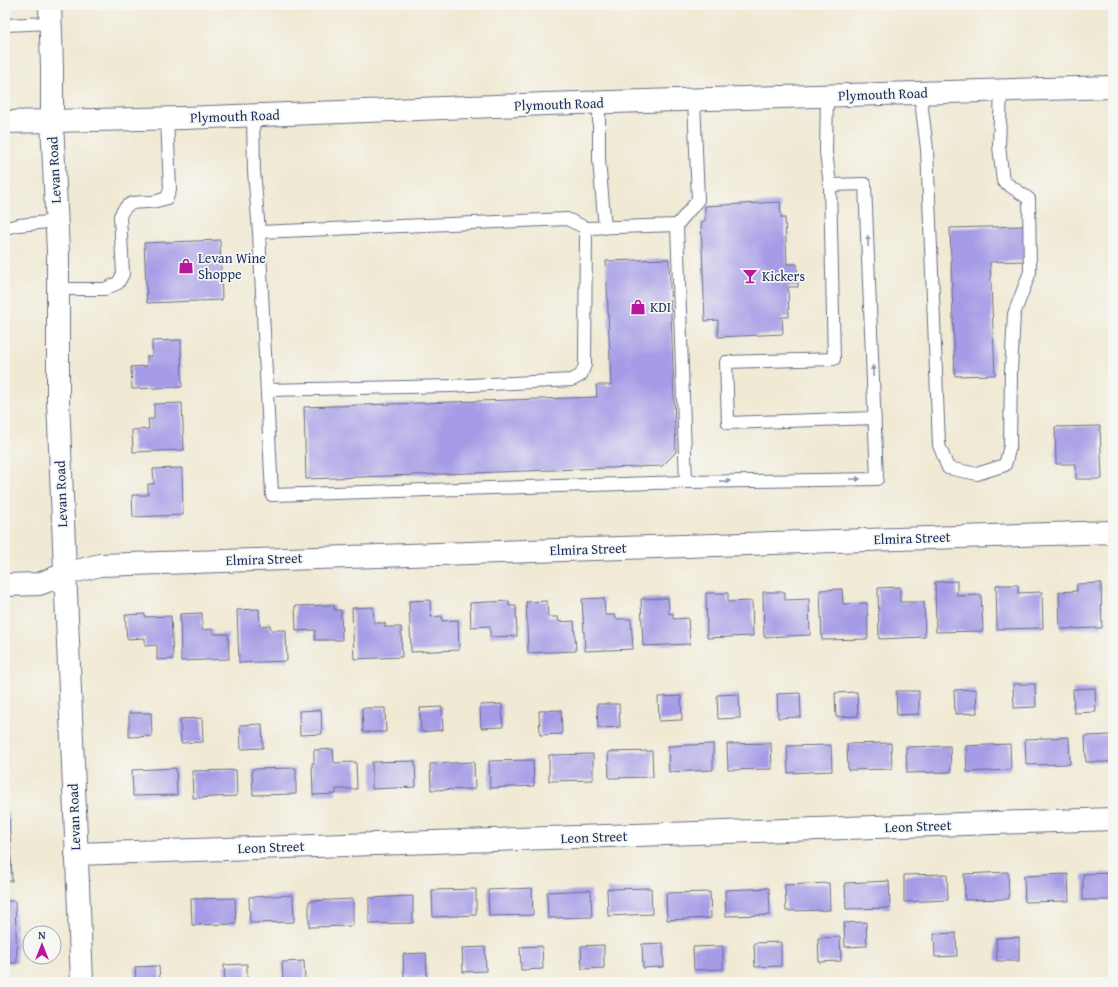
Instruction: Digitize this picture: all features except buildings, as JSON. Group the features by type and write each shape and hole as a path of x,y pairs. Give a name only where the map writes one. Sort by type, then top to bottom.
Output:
{"street":[{"name":"Levan Road","path":"50,14 52,120 58,252 58,400 82,982"},
{"name":"Plymouth Road","path":"5,122 1113,87"},
{"name":"Elmira Street","path":"5,585 40,584 65,574 100,565 1113,532"},
{"name":"Leon Street","path":"76,854 1113,819"}],"lane":[{"path":"5,25 50,14"},
{"path":"920,93 927,149 939,445 948,468 977,474 1005,465 1010,446 1011,371 1014,314 1030,272 1029,199 1003,182 999,146 1001,90"},
{"path":"828,96 826,152 830,185 834,359 726,362 728,422 875,418"},
{"path":"686,482 677,225 698,200 694,100"},
{"path":"599,103 599,160 605,228"},
{"path":"253,115 254,171 259,232 272,495 686,482 877,479 865,184 830,185"},
{"path":"58,289 105,289 118,283 123,274 120,216 124,208 132,203 157,201 166,198 170,188 166,118"},
{"path":"259,232 567,219 586,228 677,225"},
{"path":"5,228 57,221"},
{"path":"267,390 451,386 572,380 581,374 585,365 586,228"}],"place":[{"name":"Levan Wine Shoppe","path":"186,266"},
{"name":"Kickers","path":"750,276"},
{"name":"KDI","path":"638,307"}]}
